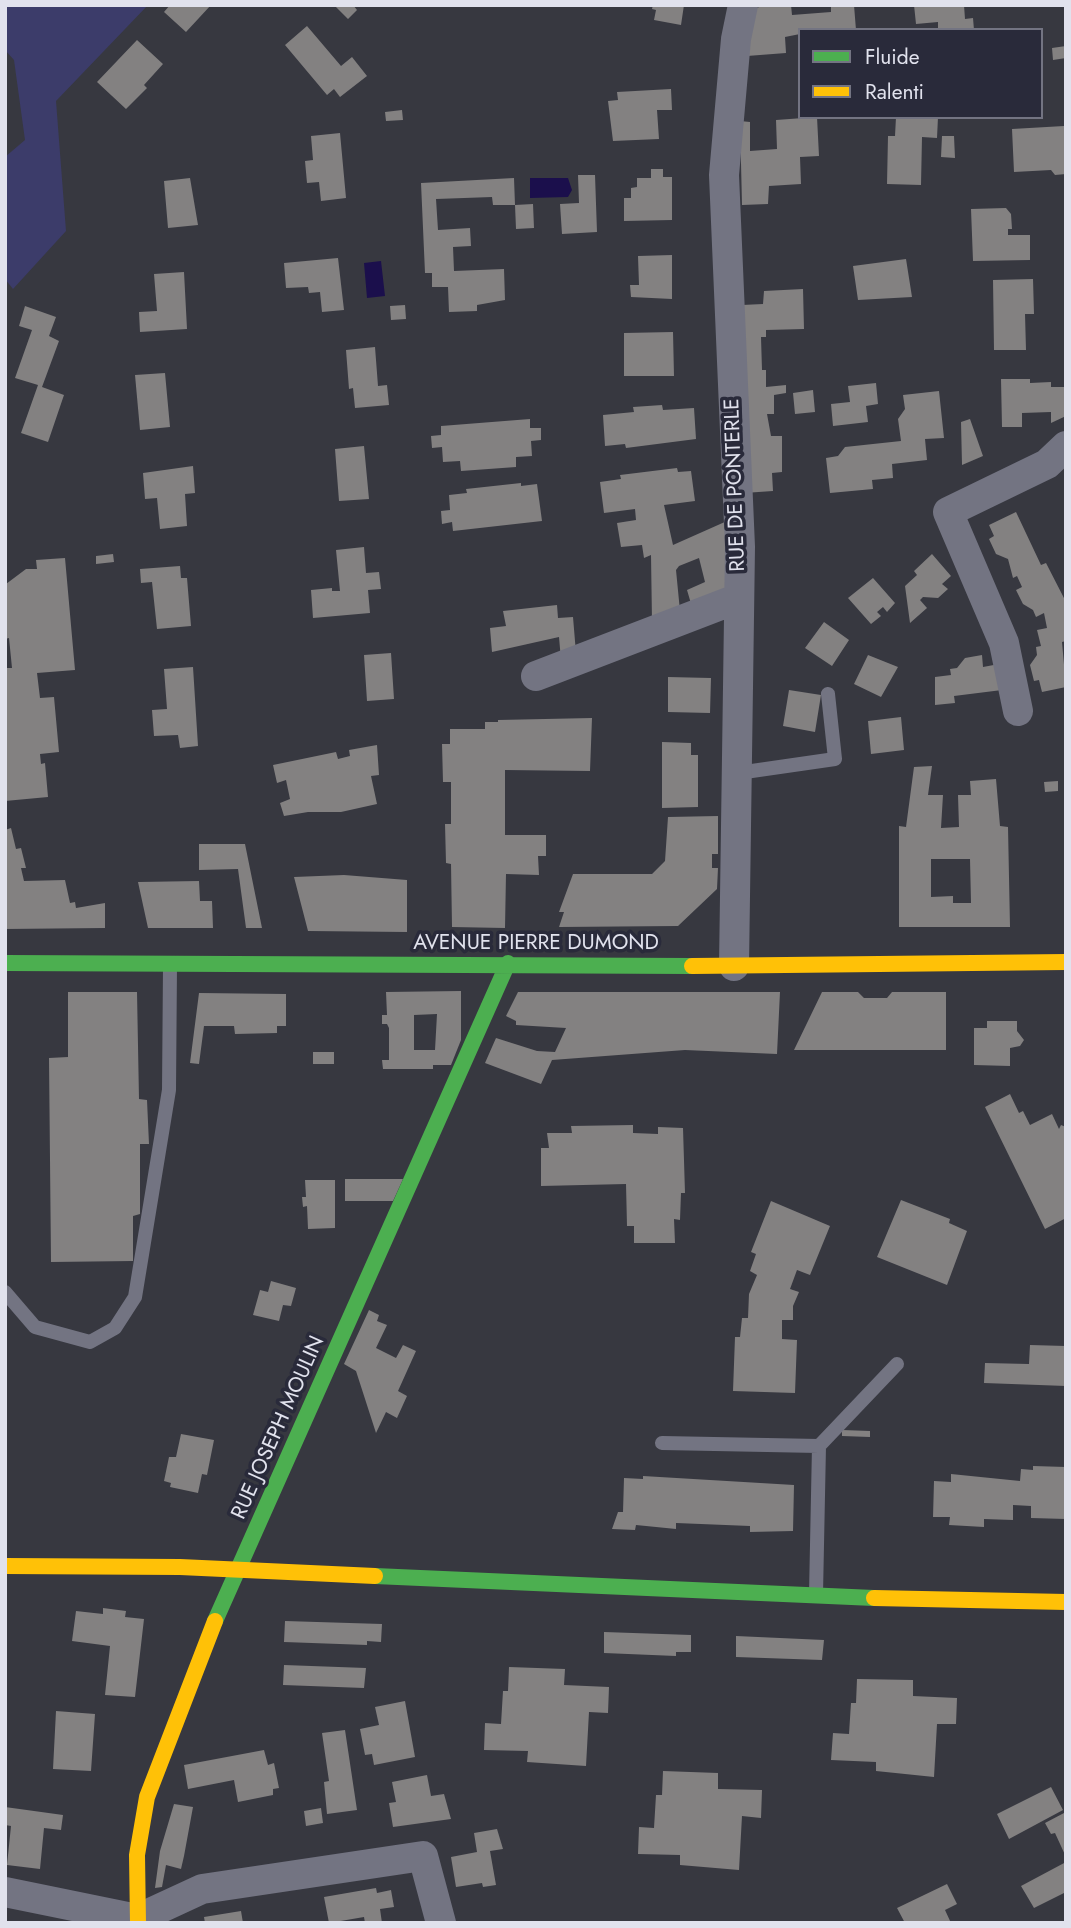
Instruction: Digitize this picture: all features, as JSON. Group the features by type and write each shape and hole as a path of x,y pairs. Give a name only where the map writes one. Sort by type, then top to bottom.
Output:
{"street":[{"name":"RUE DE PONTERLE","path":"734,965 740,547 724,175 736,38 743,5"},
{"path":"1018,711 1004,643 948,512 1047,464 1066,446"},
{"path":"536,676 739,598"},
{"name":"AVENUE PIERRE DUMOND","path":"5,963 734,965 1066,962"},
{"name":"RUE JOSEPH MOULIN","path":"137,1921 137,1855 147,1797 203,1647 508,963"},
{"path":"5,1566 180,1567 816,1597 1066,1602"},
{"path":"5,1892 137,1921 202,1889 423,1856 441,1923"}],"lane":[{"path":"738,773 835,759 828,694"},
{"path":"5,1292 35,1327 90,1342 115,1328 135,1297 169,1090 170,964"},
{"path":"816,1597 819,1446 897,1364"},
{"path":"663,1443 819,1446"}],"shaded area":[{"path":"5,5 148,5 56,101 66,231 13,289 5,279 5,157 25,140 14,60 5,50"},
{"path":"530,178 568,178 572,190 568,197 530,198"},
{"path":"381,261 385,296 367,298 364,263"}],"building":[{"path":"170,5 211,5 186,32 164,12"},
{"path":"353,5 357,10 348,19 335,6"},
{"path":"653,5 684,5 681,25 654,20 656,10 652,9"},
{"path":"766,5 791,5 792,15 831,12 831,5 854,5 856,28 798,28 798,34 785,37 786,53 747,56 756,8"},
{"path":"914,5 964,5 965,19 973,18 974,28 938,28 938,22 916,24"},
{"path":"307,26 341,66 352,57 367,76 340,97 334,89 327,95 285,45"},
{"path":"137,40 163,64 144,85 147,88 126,109 97,82"},
{"path":"1066,46 1066,58 1053,60 1052,48"},
{"path":"671,89 672,110 657,110 659,139 613,141 608,101 618,100 617,92"},
{"path":"402,110 403,120 386,121 385,112"},
{"path":"817,119 819,156 800,157 801,184 769,186 768,204 742,205 740,121 750,122 750,151 777,149 776,120"},
{"path":"896,119 938,119 937,138 922,137 921,185 887,184 888,136 895,136"},
{"path":"1064,126 1066,174 1055,175 1051,170 1014,172 1012,129"},
{"path":"340,133 346,198 321,201 319,182 307,183 305,161 313,160 311,136"},
{"path":"942,136 954,136 955,158 941,157"},
{"path":"651,169 663,169 663,177 672,177 672,220 624,221 624,198 631,198 631,188 637,187 637,178 651,178"},
{"path":"578,175 595,175 597,232 562,234 560,204 579,203"},
{"path":"190,178 198,225 168,228 164,181"},
{"path":"514,178 515,205 493,205 492,197 436,199 438,230 470,228 471,246 453,247 454,271 504,269 505,300 477,305 477,311 449,312 448,287 432,287 432,273 425,273 421,183"},
{"path":"533,204 534,228 516,229 515,205"},
{"path":"1006,208 1011,214 1012,229 1008,229 1008,235 1030,235 1030,260 973,261 971,209"},
{"path":"672,255 672,299 631,297 630,285 639,285 638,256"},
{"path":"338,258 344,310 322,312 320,292 309,293 308,287 286,288 284,263"},
{"path":"906,259 912,297 858,300 853,266"},
{"path":"184,272 187,329 140,332 139,312 157,311 154,274"},
{"path":"1033,279 1034,314 1025,314 1026,350 994,350 993,280"},
{"path":"803,289 804,329 766,330 766,337 761,337 762,370 766,370 766,387 786,385 786,393 774,395 774,414 767,414 771,436 782,436 782,472 772,473 773,491 744,493 742,305 763,304 764,291"},
{"path":"405,305 406,319 391,320 390,306"},
{"path":"25,306 56,317 49,336 59,341 42,387 64,395 48,442 21,433 38,385 15,378 32,330 19,326"},
{"path":"673,332 674,376 624,376 624,333"},
{"path":"375,347 378,386 387,385 389,405 355,408 353,388 349,389 346,350"},
{"path":"165,373 170,427 140,430 135,375"},
{"path":"1001,379 1030,379 1030,383 1051,382 1051,387 1066,387 1066,416 1051,423 1051,412 1022,413 1022,427 1002,427"},
{"path":"876,383 878,404 866,406 868,422 833,426 831,404 850,402 848,386"},
{"path":"813,390 815,412 795,414 793,393"},
{"path":"939,391 944,438 925,439 927,460 892,464 893,478 872,480 873,489 830,493 826,458 838,456 845,447 901,441 898,419 905,409 903,395"},
{"path":"662,405 663,410 694,408 696,439 626,448 625,444 605,446 603,415 634,412 633,407"},
{"path":"530,419 530,428 541,428 541,440 531,441 532,456 516,457 516,467 461,471 460,461 443,462 442,447 432,448 431,436 441,435 441,426"},
{"path":"970,419 983,456 962,465 961,422"},
{"path":"364,446 369,499 339,501 335,449"},
{"path":"193,466 195,493 185,494 187,526 160,529 157,498 145,499 143,473"},
{"path":"677,468 678,472 691,471 695,501 664,505 673,545 727,521 733,590 692,607 687,590 705,582 699,558 679,566 676,570 680,611 652,622 651,555 644,558 642,545 621,547 617,523 636,520 635,509 604,513 600,482 621,479 620,475"},
{"path":"521,483 521,486 537,484 542,521 453,531 452,522 442,524 441,511 450,510 449,495 467,493 466,489"},
{"path":"1016,512 1041,565 1046,563 1066,602 1066,641 1062,642 1066,687 1042,692 1039,680 1034,681 1030,665 1037,655 1036,647 1041,646 1037,630 1047,628 1044,613 1036,617 1033,610 1023,604 1016,590 1022,587 1017,576 1013,578 1008,559 996,554 989,539 994,536 989,525"},
{"path":"364,547 366,573 379,572 381,589 368,590 370,613 313,618 311,590 332,588 332,591 340,591 336,550"},
{"path":"113,554 114,562 96,564 96,556"},
{"path":"932,554 951,576 942,584 948,589 938,598 923,597 920,600 927,608 910,623 905,586 917,575 914,571"},
{"path":"65,558 75,670 37,673 40,698 54,697 59,752 40,754 41,764 45,763 48,797 5,801 5,668 12,668 9,638 5,639 6,584 26,569 37,569 36,560"},
{"path":"180,566 181,578 187,578 191,626 157,629 152,582 141,583 140,569"},
{"path":"873,578 895,603 887,612 883,607 877,612 881,616 871,624 848,598"},
{"path":"557,605 558,618 573,617 576,653 561,660 559,637 492,652 490,628 506,626 503,611"},
{"path":"824,622 849,640 832,666 805,648"},
{"path":"391,653 394,699 367,701 364,655"},
{"path":"868,655 898,667 881,697 854,684"},
{"path":"982,655 983,667 999,664 1002,690 954,696 955,703 935,705 935,677 951,675 950,669 957,668 965,658"},
{"path":"193,667 198,746 180,748 178,735 154,736 152,710 167,709 164,669"},
{"path":"668,677 711,678 710,713 668,712"},
{"path":"789,690 821,695 815,732 783,726"},
{"path":"901,717 904,750 871,754 868,721"},
{"path":"592,718 590,771 505,770 505,835 546,835 546,856 538,856 539,875 506,874 505,928 452,927 451,864 446,863 445,824 451,824 451,782 443,782 442,744 450,744 450,729 485,729 485,722 498,720"},
{"path":"662,742 691,743 691,755 698,755 698,807 662,808"},
{"path":"377,745 379,775 371,776 377,804 341,812 308,812 284,816 280,803 290,799 286,780 277,783 273,765 336,752 338,759 350,756 349,750"},
{"path":"932,766 928,795 943,795 941,828 959,827 958,795 971,795 970,781 996,779 1000,826 1008,827 1010,927 899,927 899,826 906,827 914,767","holes":["931,859 970,859 971,903 953,903 953,896 931,897"]},
{"path":"1058,781 1058,791 1045,792 1044,782"},
{"path":"718,816 718,854 712,854 712,868 718,868 717,889 678,926 559,927 564,912 559,912 573,874 652,874 665,861 668,817"},
{"path":"11,828 16,849 21,848 26,868 21,868 24,881 65,880 70,903 75,902 76,908 105,903 105,928 5,929 5,830"},
{"path":"199,844 245,844 262,928 246,928 238,869 199,870"},
{"path":"344,875 407,880 407,932 308,931 294,877"},
{"path":"199,881 200,901 212,901 213,928 148,928 138,882"},
{"path":"461,991 461,1040 451,1065 433,1065 433,1069 383,1069 382,1060 389,1060 389,1028 387,1024 382,1024 382,1015 387,1015 386,992","holes":["437,1014 435,1050 414,1050 414,1015"]},
{"path":"68,992 137,992 139,1099 147,1100 149,1144 140,1144 140,1214 133,1216 133,1261 51,1262 49,1058 68,1057"},
{"path":"518,992 780,992 777,1054 685,1050 552,1060 541,1084 485,1063 496,1038 537,1051 555,1052 566,1028 516,1025 516,1021 506,1016"},
{"path":"822,992 858,992 864,998 887,998 892,992 946,992 946,1050 794,1050"},
{"path":"199,993 286,994 286,1026 277,1026 277,1033 235,1034 234,1026 204,1026 199,1064 190,1063"},
{"path":"987,1021 1017,1021 1017,1031 1024,1040 1020,1046 1010,1048 1010,1066 974,1065 974,1028 987,1028"},
{"path":"313,1052 334,1052 334,1064 313,1064"},
{"path":"1010,1094 1019,1113 1023,1111 1030,1125 1052,1114 1059,1129 1061,1125 1066,1127 1066,1218 1045,1229 985,1107"},
{"path":"633,1125 633,1133 658,1134 658,1127 683,1128 685,1193 681,1193 680,1220 674,1219 675,1243 634,1243 634,1226 627,1226 626,1184 541,1186 541,1148 549,1148 547,1133 572,1133 571,1126"},
{"path":"345,1179 403,1179 393,1201 345,1201"},
{"path":"305,1180 335,1180 335,1228 308,1229 307,1206 303,1207 302,1197 306,1197"},
{"path":"901,1200 950,1219 949,1223 967,1231 947,1285 877,1257"},
{"path":"771,1201 830,1226 810,1275 797,1270 790,1289 799,1292 793,1306 793,1320 782,1320 782,1339 797,1340 795,1393 733,1391 735,1337 740,1337 742,1318 748,1318 749,1294 757,1275 750,1271 756,1254 751,1252"},
{"path":"271,1281 296,1288 291,1306 283,1305 279,1321 253,1315 260,1290 268,1292"},
{"path":"369,1310 379,1315 377,1321 387,1325 376,1348 396,1358 403,1345 416,1351 398,1391 407,1396 397,1418 386,1412 376,1433 356,1371 344,1364"},
{"path":"1030,1345 1066,1346 1066,1386 984,1383 985,1363 1029,1364"},
{"path":"842,1430 870,1431 870,1437 842,1436"},
{"path":"181,1434 214,1440 207,1475 202,1474 198,1493 170,1487 171,1483 164,1481 169,1457 176,1457"},
{"path":"1033,1466 1066,1467 1066,1519 1031,1518 1031,1506 1013,1505 1013,1520 984,1519 984,1527 949,1525 950,1517 933,1517 934,1481 951,1482 951,1474 1020,1481 1021,1469 1033,1470"},
{"path":"643,1476 794,1485 793,1531 750,1532 750,1526 676,1523 676,1529 636,1525 635,1530 612,1529 618,1512 623,1512 624,1478 643,1479"},
{"path":"103,1608 126,1611 125,1617 144,1619 135,1697 105,1695 110,1646 72,1641 76,1611 103,1614"},
{"path":"285,1621 382,1624 381,1642 367,1641 367,1645 284,1642"},
{"path":"604,1632 691,1635 691,1652 676,1652 676,1656 604,1653"},
{"path":"736,1636 824,1640 822,1660 736,1657"},
{"path":"284,1665 366,1668 364,1688 283,1685"},
{"path":"509,1667 565,1669 564,1685 609,1687 608,1713 589,1712 586,1766 527,1762 528,1751 484,1750 485,1723 501,1724 503,1691 508,1691"},
{"path":"857,1679 913,1680 913,1696 957,1698 956,1724 937,1724 934,1777 876,1771 876,1762 831,1760 833,1733 849,1734 851,1703 856,1703"},
{"path":"405,1701 415,1757 374,1765 372,1754 365,1755 360,1729 379,1725 375,1707"},
{"path":"56,1711 95,1714 91,1771 53,1769"},
{"path":"345,1730 357,1810 327,1814 324,1782 329,1781 322,1733"},
{"path":"264,1750 268,1765 274,1763 279,1788 273,1789 273,1795 238,1802 234,1780 188,1789 184,1765"},
{"path":"663,1771 718,1773 718,1789 762,1790 761,1818 742,1816 739,1870 680,1865 680,1855 638,1854 639,1827 654,1828 656,1795 662,1795"},
{"path":"427,1775 431,1796 444,1794 451,1819 393,1827 389,1803 396,1802 392,1782"},
{"path":"1051,1787 1063,1810 1009,1839 997,1814"},
{"path":"174,1804 193,1807 184,1856 181,1869 166,1865 162,1887 155,1888 160,1851"},
{"path":"5,1807 63,1815 61,1830 44,1828 40,1869 7,1865 11,1826 5,1825"},
{"path":"321,1808 323,1823 306,1826 304,1811"},
{"path":"1064,1813 1066,1857 1055,1833 1051,1834 1045,1823"},
{"path":"497,1829 503,1849 490,1851 496,1885 483,1887 482,1883 456,1887 451,1857 477,1852 474,1833"},
{"path":"1066,1862 1066,1892 1034,1908 1021,1886"},
{"path":"947,1884 957,1904 945,1910 951,1923 905,1923 897,1908"},
{"path":"376,1888 377,1893 391,1890 394,1907 380,1909 382,1923 365,1923 364,1917 329,1923 324,1897"},
{"path":"241,1911 243,1923 205,1923 204,1917"}],"traffic: fast":[{"path":"5,963 692,966"},
{"path":"215,1621 508,963"},
{"path":"375,1576 874,1598"}],"traffic: slow":[{"path":"692,966 1066,962"},
{"path":"5,1566 180,1567 375,1576"},
{"path":"874,1598 1066,1602"},
{"path":"138,1923 137,1855 147,1797 215,1621"}]}
